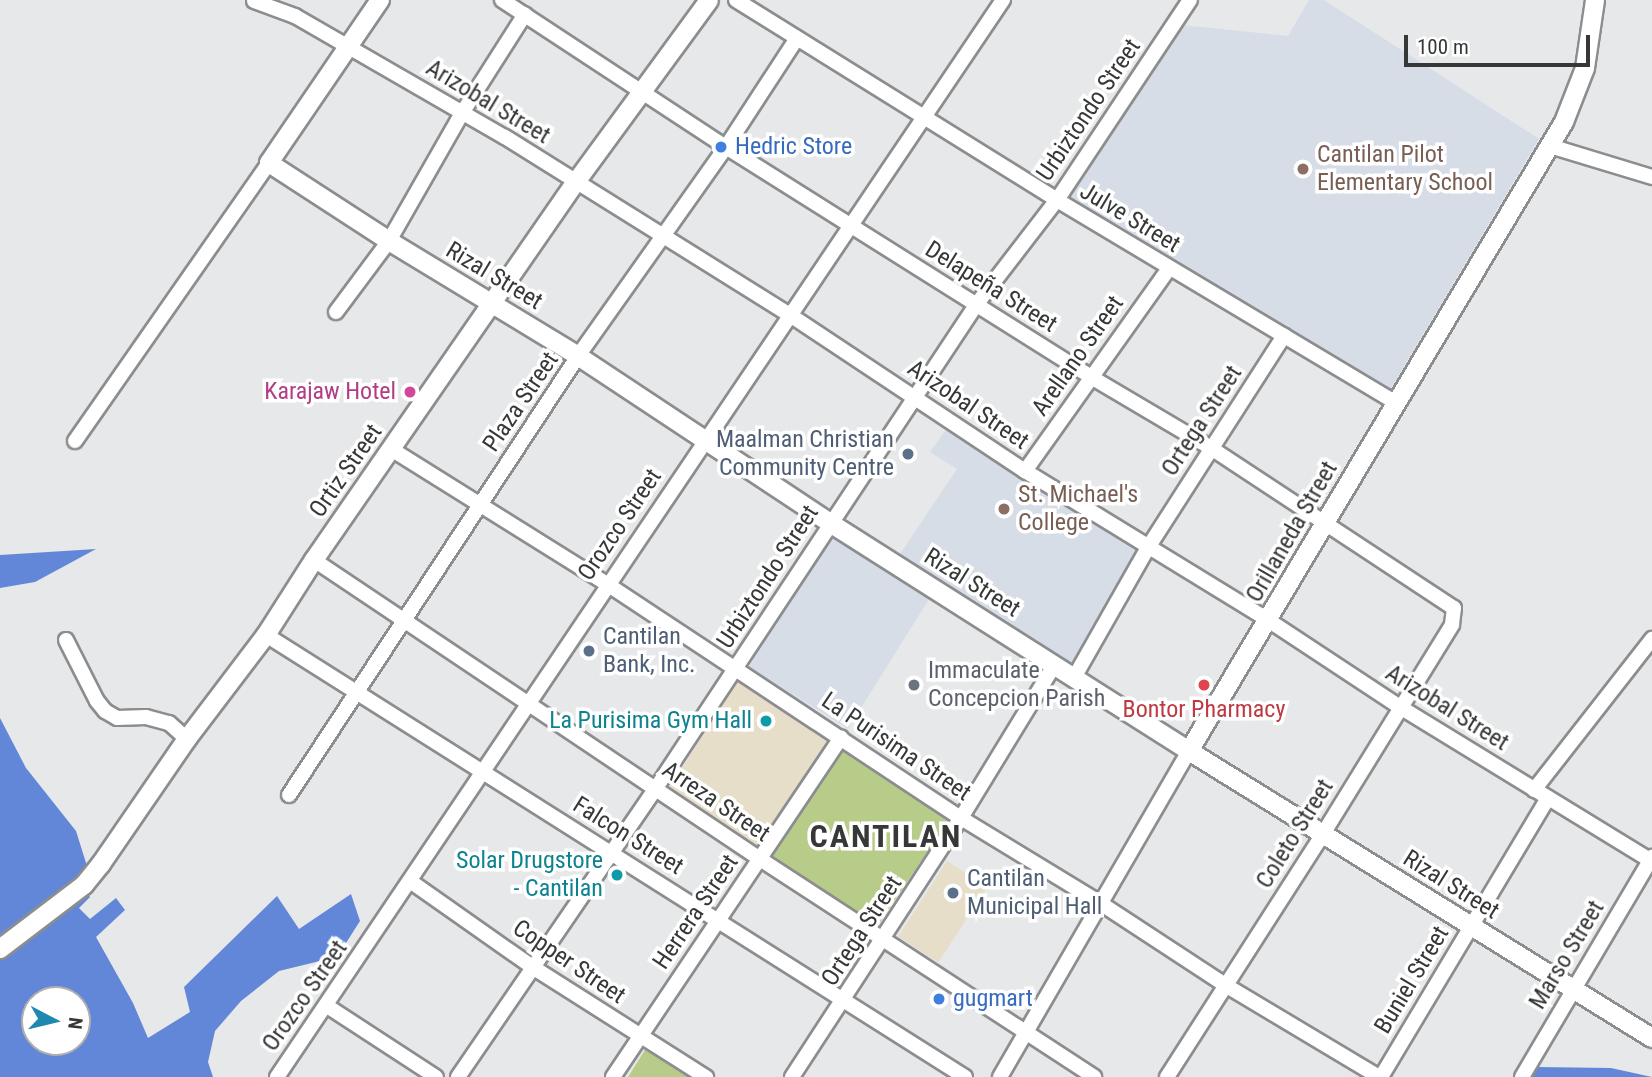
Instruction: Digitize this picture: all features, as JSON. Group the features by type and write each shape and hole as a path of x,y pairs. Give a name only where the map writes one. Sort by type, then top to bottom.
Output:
{"street":[{"path":"75,441 380,0"},
{"name":"Delapeña Street","path":"502,0 849,225 1211,449 1447,603 1455,612"},
{"name":"Ortiz Street","path":"0,949 84,886 187,739 266,635 314,560 576,182 709,0"},
{"name":"Julve Street","path":"736,0 1057,200 1396,403"},
{"name":"Orozco Street","path":"277,1077 1003,0"},
{"name":"Urbiztondo Street","path":"458,1077 736,669 976,305 1057,200 1190,0"},
{"name":"Orillaneda Street","path":"1000,1077 1189,751 1564,122 1585,68 1595,0"},
{"name":"Arizobal Street","path":"254,1 295,16 576,182 660,237 790,315 1025,471 1269,620 1400,707 1651,859"},
{"path":"336,312 389,242 462,113 525,14"},
{"name":"Plaza Street","path":"289,795 355,690 578,356 726,147 797,38"},
{"path":"1550,146 1652,177"},
{"name":"Rizal Street","path":"269,163 389,242 578,356 830,523 1075,676 1189,751 1652,1038"},
{"name":"Arellano Street","path":"1025,471 1169,268"},
{"name":"Ortega Street","path":"1075,676 1149,546 1284,336"},
{"name":"La Purisima Street","path":"391,449 607,584 961,818 1100,903 1227,986 1380,1077"},
{"name":"Arreza Street","path":"314,560 401,621 760,859 1094,1077"},
{"name":"Coleto Street","path":"1167,1077 1323,834 1452,625 1455,612"},
{"name":"Falcon Street","path":"266,635 720,919 965,1077"},
{"path":"1534,790 1652,639"},
{"path":"65,640 97,701 106,710 117,718 146,717 169,723 187,739"},
{"name":"Ortega Street","path":"792,1077 884,939 1055,664"},
{"name":"Herrera Street","path":"613,1077 841,738"},
{"name":"Buniel Street","path":"1380,1077 1548,798"},
{"name":"Marso Street","path":"1522,1077 1651,859"},
{"name":"Copper Street","path":"410,881 534,968 706,1077"},
{"path":"327,1006 436,1077"}],"shaded area":[{"name":"Cantilan Pilot Elementary School","path":"1309,0 1324,0 1539,139 1388,393 1063,198 1181,25 1288,36"},
{"name":"St. Michael's College","path":"948,427 1142,549 1076,664 1060,661 900,554 957,469 930,452"},
{"path":"833,532 932,594 848,729 749,667"},
{"path":"739,680 830,739 759,847 669,788"},
{"path":"947,861 987,887 938,963 898,936"}],"green space":[{"path":"843,748 949,820 876,928 770,857"},
{"path":"648,1045 697,1077 628,1077"}],"water":[{"path":"96,549 35,582 0,588 0,555"},
{"path":"0,718 26,768 76,831 87,866 78,881 90,897 79,908 90,919 116,898 125,910 96,937 133,1003 148,1038 190,1012 184,987 277,896 299,929 351,894 360,921 346,943 320,961 279,971 241,1001 215,1031 208,1062 213,1077 0,1077"},
{"path":"1536,1067 1611,1068 1652,1077 1526,1077"}],"place":[{"name":"Hedric Store","path":"721,147"},
{"name":"Cantilan Pilot Elementary School","path":"1303,169"},
{"name":"Karajaw Hotel","path":"410,392"},
{"name":"Maalman Christian Community Centre","path":"908,454"},
{"name":"St. Michael's College","path":"1004,509"},
{"name":"Cantilan Bank, Inc.","path":"589,651"},
{"name":"Immaculate Concepcion Parish","path":"914,685"},
{"name":"Bontor Pharmacy","path":"1204,685"},
{"name":"La Purisima Gym Hall","path":"766,721"},
{"name":"Solar Drugstore - Cantilan","path":"617,875"},
{"name":"Cantilan Municipal Hall","path":"953,893"},
{"name":"gugmart","path":"939,999"}],"district":[{"name":"CANTILAN","path":"886,836"}]}
